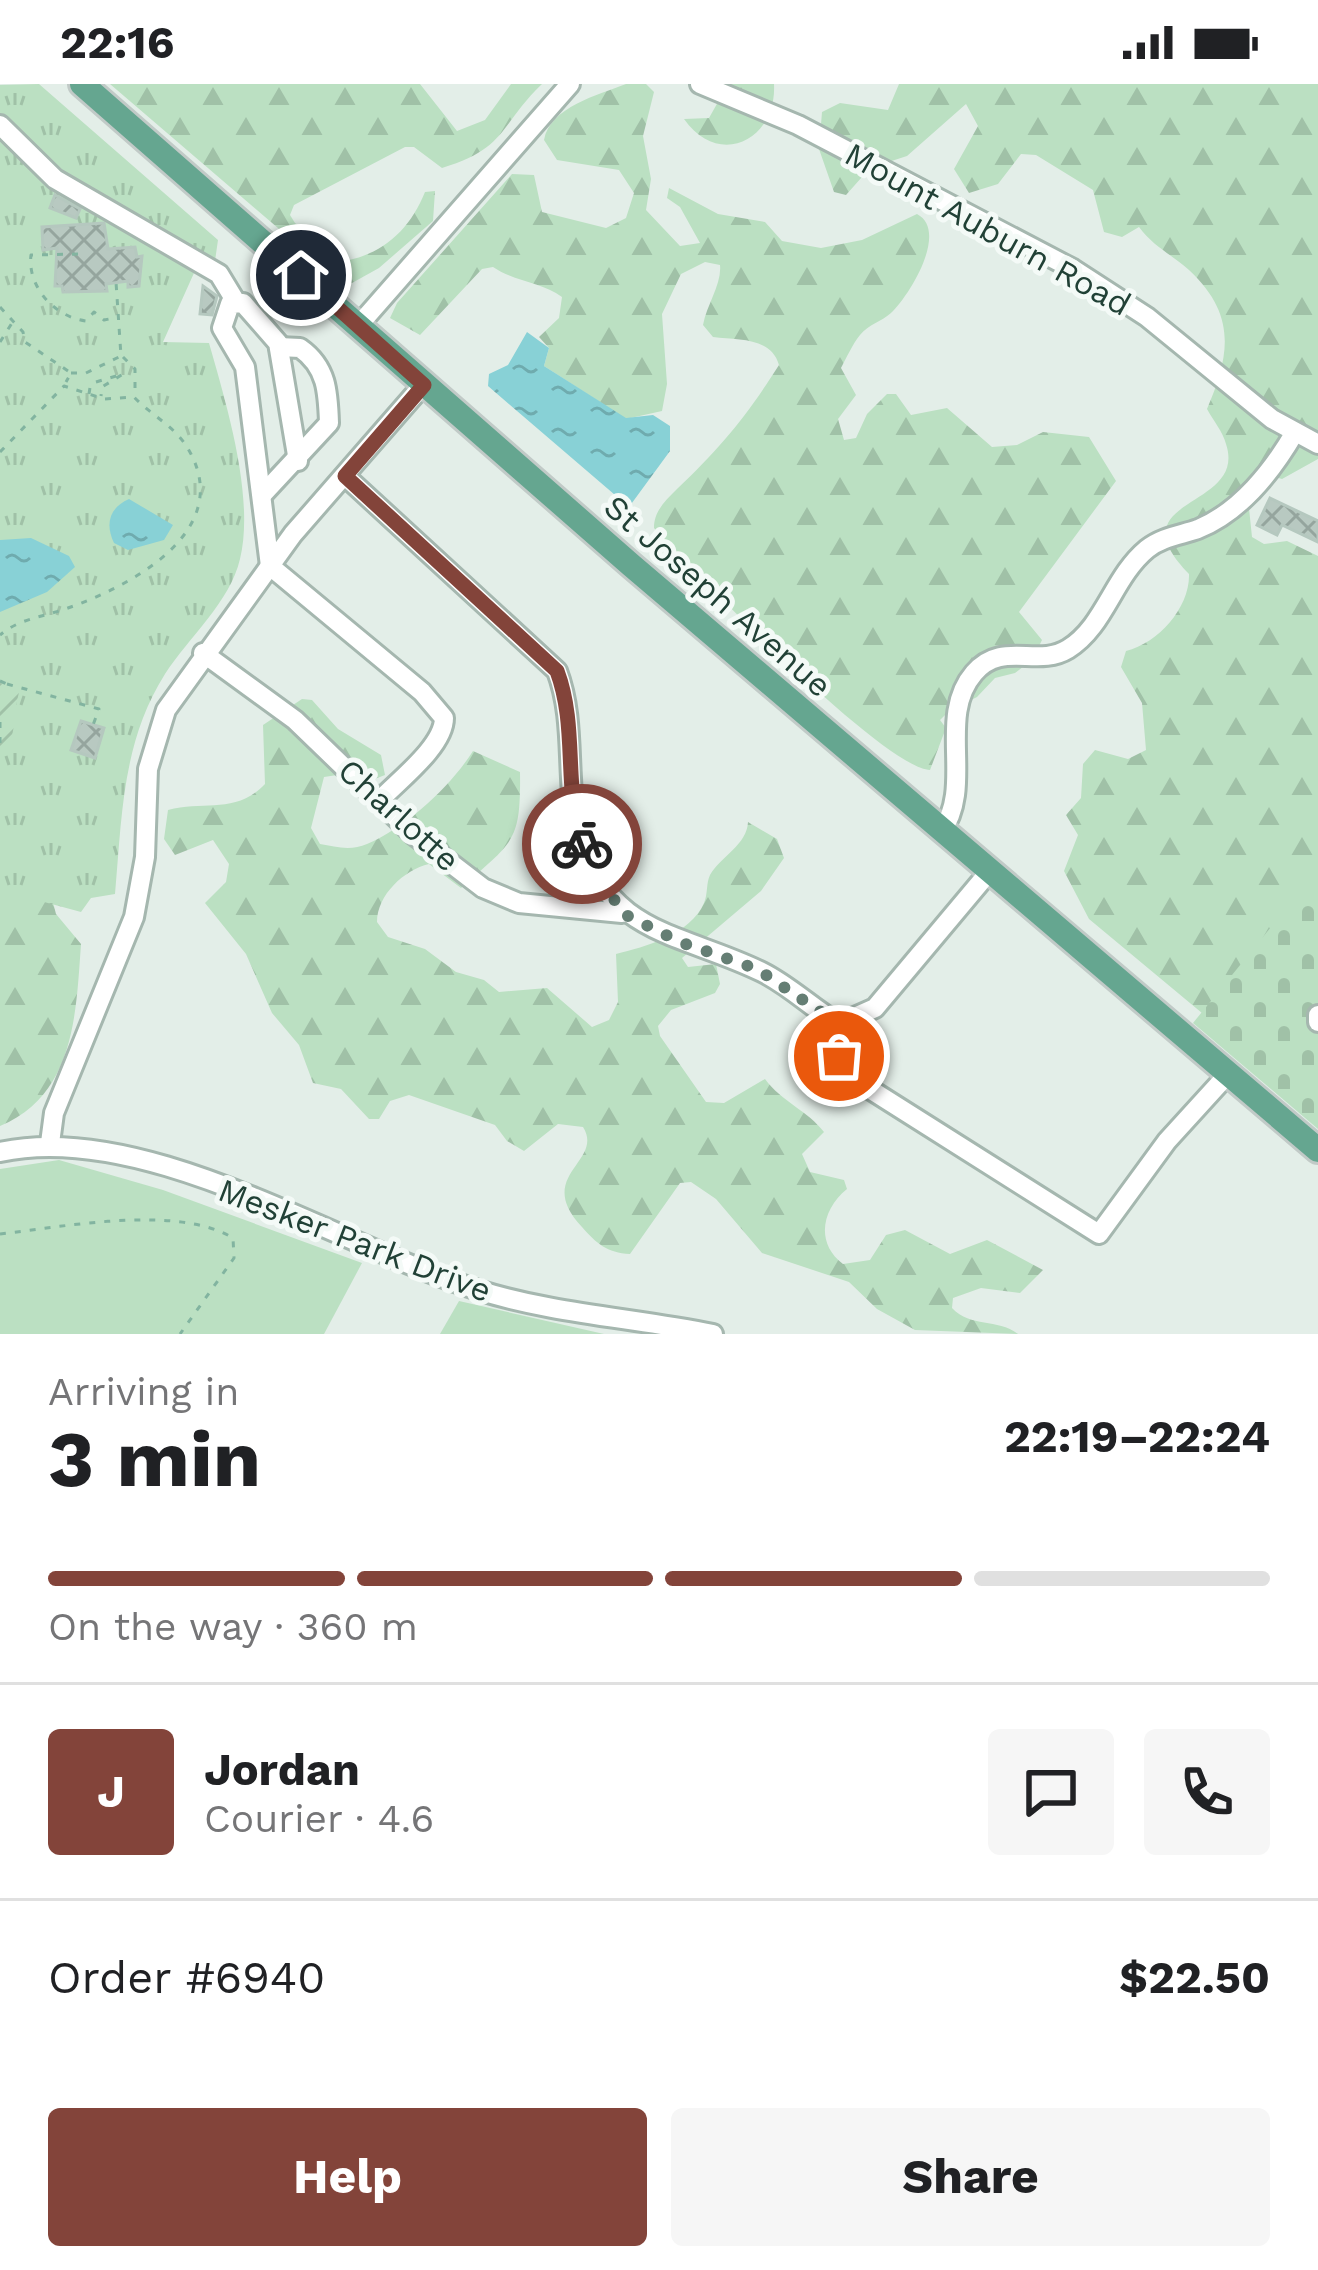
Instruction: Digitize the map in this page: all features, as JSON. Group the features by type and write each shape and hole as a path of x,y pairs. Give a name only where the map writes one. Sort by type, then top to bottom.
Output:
{"main road":[{"name":"St Joseph Avenue","path":"82,84 941,832 1318,1150"}],"street":[{"path":"358,326 570,84"},
{"name":"Mount Auburn Road","path":"700,84 798,125 1073,269 1147,317 1236,392 1318,444"},
{"path":"0,124 55,179 219,274 236,302 271,329 279,346 298,460"},
{"path":"236,302 225,310 222,328 245,367 270,566 422,692 444,718 444,729 433,744 380,800"},
{"path":"264,493 328,423 326,380 300,348 279,346"},
{"path":"50,1142 54,1113 134,917 145,857 148,769 159,728 203,653 270,566 424,385"},
{"path":"941,832 954,810 959,710 974,672 1003,655 1053,656 1078,641 1149,547 1215,520 1240,501 1295,432"},
{"path":"345,476 557,671 567,705 579,835 586,858 622,913 680,942 757,969 839,1024"},
{"name":"Charlotte","path":"203,653 295,720 434,852 502,897 549,908 622,913"},
{"path":"839,1024 875,1008 988,872"},
{"path":"839,1024 839,1056 849,1076 1100,1234 1167,1141 1228,1074"},
{"name":"Mesker Park Drive","path":"0,1152 50,1142 111,1153 185,1175 482,1292 713,1334"}],"path":[{"path":"78,254 31,255 34,287 75,320 86,321 94,313 104,320 119,316"},
{"path":"116,282 122,356 135,369 134,397"},
{"path":"0,307 25,342 71,373 86,373 122,356"},
{"path":"0,341 13,320"},
{"path":"0,452 71,373"},
{"path":"86,373 93,381 95,397"},
{"path":"93,381 123,374 95,397"},
{"path":"0,635 19,622 69,608 127,581 167,557 185,536 195,514 197,485 190,452 174,429 134,397 95,397 64,386"},
{"path":"0,681 5,686 80,700 99,709 93,724"},
{"path":"0,722 0,745"},
{"path":"0,1234 164,1221 220,1230 232,1238 234,1258 180,1334"}],"green space":[{"path":"39,84 218,240 213,275 194,273 163,342 209,343 237,450 244,508 235,575 165,674 140,726 126,780 115,894 91,898 81,912 0,890 0,85"},
{"path":"110,84 420,84 457,131 485,120 511,84 542,84 491,144 463,161 442,168 414,147 405,147 294,205 290,215 295,223 349,260 386,244 405,227 425,192 435,191 433,221 379,268 352,283 334,276"},
{"path":"626,84 646,84 654,92 643,136 651,179 646,210 680,246 700,243 680,207 667,198 669,188 718,214 765,222 782,241 821,248 862,240 917,214 926,222 928,248 908,292 891,313 860,335 841,368 856,395 838,419 844,440 856,438 867,414 887,394 896,394 911,415 947,408 992,447 1017,445 1043,432 1089,437 1116,481 1019,612 1042,640 1032,660 1015,673 995,678 977,697 940,720 946,728 930,770 906,761 832,704 654,528 661,507 732,431 779,365 769,349 713,337 703,325 720,265 705,262 681,274 662,314 667,384 662,411 626,419 544,366 549,348 539,337 559,318 562,297 546,288 493,267 482,269 420,335 390,318 397,303 512,174 534,175 542,212 606,228 626,218 634,193 619,170 557,160 544,140 565,111"},
{"path":"718,84 774,84 766,120 743,141 713,142 684,119 709,118 718,102"},
{"path":"899,84 1318,84 1318,459 1282,479 1255,471 1247,489 1252,537 1264,544 1287,541 1318,556 1318,907 1220,1028 1089,919 1064,871 1078,835 1066,815 1081,798 1083,764 1095,750 1128,759 1146,750 1142,703 1121,667 1126,651 1161,632 1184,599 1189,574 1170,549 1166,530 1173,516 1219,481 1228,465 1225,440 1207,409 1221,371 1222,320 1189,270 1139,227 1122,237 1104,232 1093,190 1036,155 1021,154 998,184 969,193 954,169 978,126 966,104 907,156 870,168 846,195 834,192 819,149 822,112 840,103 888,110"},
{"path":"0,683 20,689 12,735 0,760"},
{"path":"302,699 312,700 338,729 381,755 385,775 367,782 344,774 324,777 311,828 320,844 355,847 382,837 426,805 473,751 520,772 519,814 503,850 461,888 429,864 410,872 387,893 377,922 388,937 425,949 456,972 484,980 499,992 547,988 592,1027 609,1020 618,1002 616,954 678,931 698,914 710,875 738,844 748,822 777,839 784,858 761,891 682,958 688,967 716,964 720,984 715,993 671,1010 658,1026 660,1036 706,1102 724,1103 765,1079 824,1132 802,1154 810,1172 844,1180 847,1189 832,1206 825,1226 828,1246 843,1264 870,1260 886,1235 905,1230 950,1254 987,1240 1043,1270 1020,1293 981,1288 953,1298 952,1308 959,1314 1018,1334 915,1330 877,1309 849,1282 762,1253 716,1199 691,1182 680,1183 630,1254 615,1252 582,1227 565,1194 585,1150 583,1127 558,1124 524,1151 507,1141 495,1125 409,1095 390,1101 379,1119 369,1119 341,1089 313,1083 299,1045 272,1013 246,954 205,903 226,882 229,864 213,840 175,855 164,839 168,810 231,803 265,784 263,725"},
{"path":"0,796 46,875 56,914 81,944 73,1024 57,1073 25,1112 0,1126"},
{"path":"1318,869 1318,1129 1193,1023"},
{"path":"59,1160 163,1190 362,1263 324,1334 0,1334 0,1169"},
{"path":"459,1301 604,1334 440,1334"}],"water":[{"path":"527,332 549,348 544,366 626,418 653,415 670,426 670,451 629,507 488,386 489,374 508,365"},
{"path":"129,499 173,525 164,540 128,550 114,543 111,517"},
{"path":"31,538 69,556 75,567 47,592 0,612 0,540"}],"building":[{"path":"55,195 80,209 76,218 50,208"},
{"path":"104,223 108,249 135,247 137,257 142,256 139,286 128,287 128,281 106,284 107,291 63,292 62,286 55,286 57,248 43,250 42,227"},
{"path":"203,286 217,296 212,315 200,314"},
{"path":"1270,498 1318,521 1318,542 1282,525 1277,535 1257,525"},
{"path":"81,721 104,728 95,758 71,750"}],"way so far":[{"path":"582,844 622,913 680,942 757,969 794,991 839,1024 839,1056"}],"route":[{"path":"301,275 424,385 345,476 557,671 567,705 569,771 582,844"}]}
